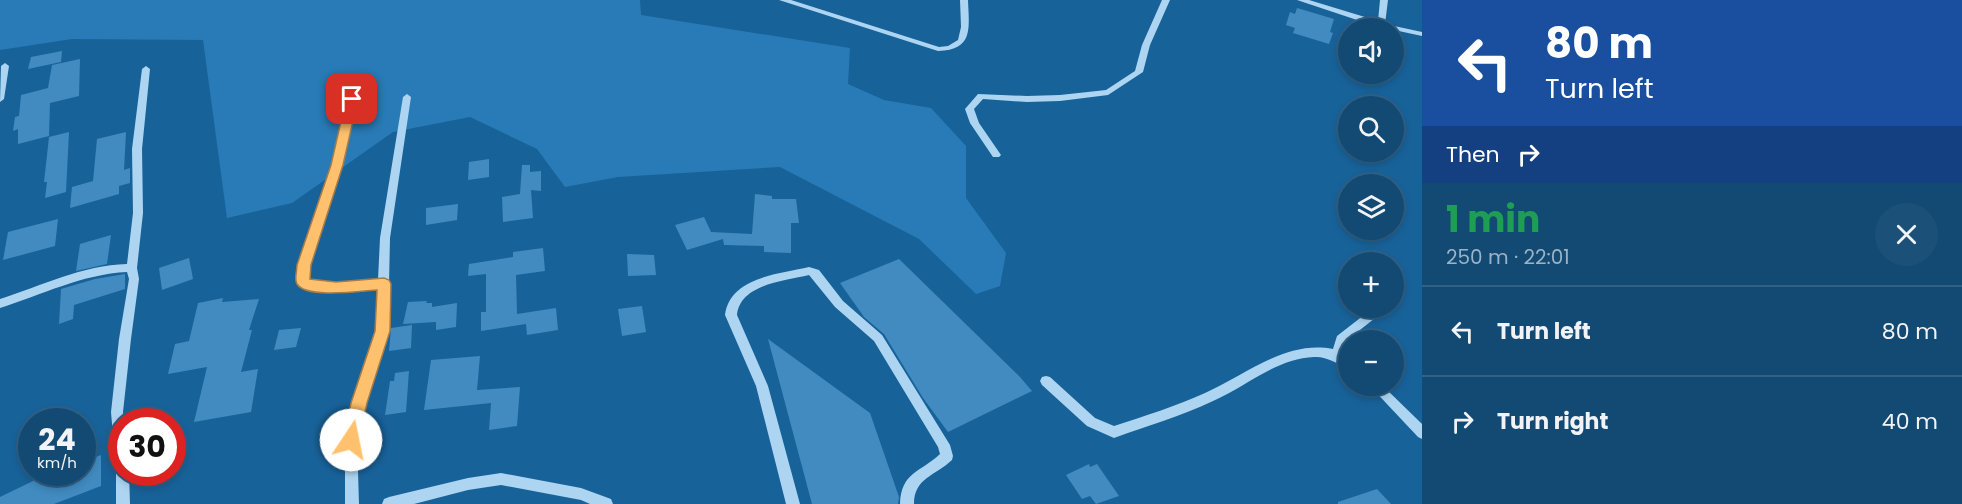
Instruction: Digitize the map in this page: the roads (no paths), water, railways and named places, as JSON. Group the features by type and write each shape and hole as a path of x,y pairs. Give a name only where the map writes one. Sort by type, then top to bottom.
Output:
{"street":[{"path":"783,0 938,49 950,49 959,46 964,38 964,0"},
{"path":"996,155 975,123 969,109 981,96 1038,99 1108,92 1139,72 1146,45 1166,0"},
{"path":"1301,0 1359,18"},
{"path":"1382,18 1384,0"},
{"path":"1404,30 1422,34"},
{"path":"0,99 5,66"},
{"path":"117,408 124,339 134,279 132,268 138,213 137,149 146,69"},
{"path":"352,504 351,440 359,403 382,331 385,238 407,97"},
{"path":"352,99 337,165 304,265 303,282 310,286 336,287 384,284"},
{"path":"0,304 118,267 132,268"},
{"path":"793,504 762,386 731,315 732,306 741,293 759,283 809,271 819,276 839,304 878,338 944,445 947,456 941,464 913,480 906,492 907,504"},
{"path":"1352,330 1367,318"},
{"path":"1046,381 1092,422 1114,432 1212,396 1260,368 1323,350 1338,354"},
{"path":"1386,396 1422,433"},
{"path":"389,504 468,484 501,479 581,494 606,504"},
{"path":"122,486 123,504"}]}
